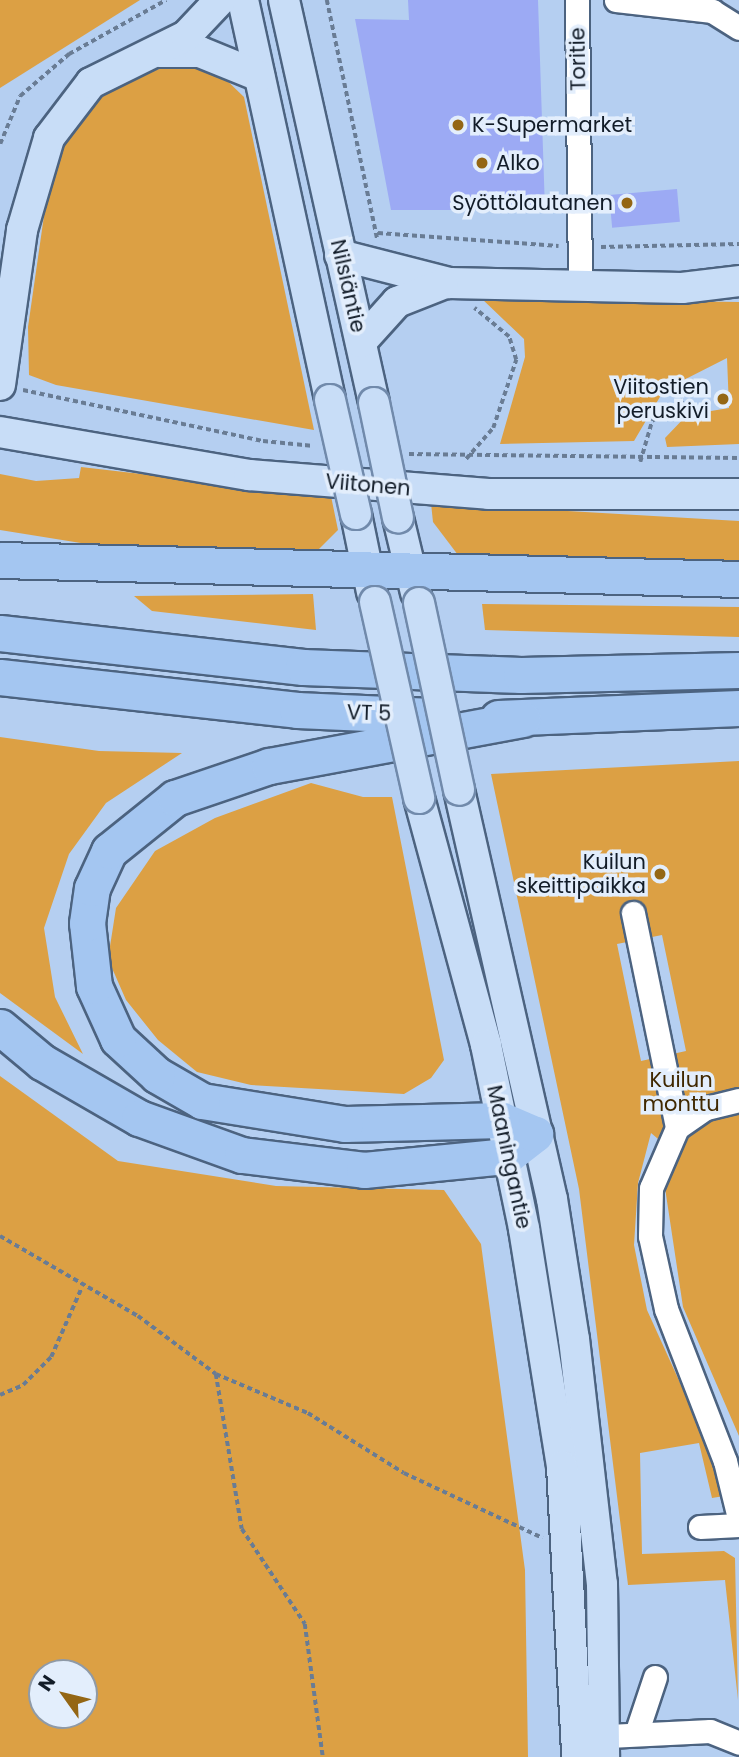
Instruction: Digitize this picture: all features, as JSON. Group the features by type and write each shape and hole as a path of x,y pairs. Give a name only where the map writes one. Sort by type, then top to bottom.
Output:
{"highway":[{"path":"0,561 371,586 739,579"},
{"name":"VT 5","path":"0,633 303,667 521,675 739,670"},
{"name":"VT 5","path":"0,677 297,710 523,719 739,708"},
{"path":"0,1027 41,1062 139,1118 242,1155 364,1170 506,1156 535,1134 502,1120 345,1124 202,1101 157,1075 118,1039 94,986 87,923 92,888 109,851 175,798 269,766 523,719"}],"main road":[{"path":"0,386 22,230 49,138 91,83 155,52 194,29 220,0"},
{"name":"Nilsiäntie","path":"243,0 371,586"},
{"name":"Nilsiäntie","path":"284,0 414,587"},
{"path":"155,52 200,52 259,76"},
{"path":"340,255 455,295"},
{"path":"361,342 397,302 580,286 681,288 739,281"},
{"name":"Viitonen","path":"0,432 249,475 488,494 739,494"},
{"name":"Maaningantie","path":"371,586 419,798 502,1120 506,1156 531,1268 569,1545 591,1747"},
{"name":"Maaningantie","path":"414,587 535,1134 552,1199 593,1487 591,1747"}],"street":[{"name":"Toritie","path":"577,0 580,286"},
{"path":"616,0 712,10 739,28"},
{"path":"633,913 677,1128"},
{"path":"739,1100 704,1109 677,1128 652,1188 650,1236 666,1309 725,1461 739,1518"},
{"path":"700,1527 739,1525"},
{"path":"636,1734 655,1677"},
{"path":"591,1747 636,1734 710,1731 739,1741"}],"path":[{"path":"0,144 20,96 69,54 166,0"},
{"path":"327,0 381,268"},
{"path":"455,295 493,321 509,337 516,360 493,428 466,459"},
{"path":"640,462 652,421 683,400"},
{"path":"0,1236 81,1289 138,1316 216,1374 308,1413 404,1473 518,1531 569,1545"},
{"path":"0,1395 23,1385 51,1357 81,1289"},
{"path":"216,1374 242,1529 305,1624 323,1757"}],"green space":[{"path":"0,0 140,0 0,88"},
{"path":"176,64 215,69 244,97 314,430 56,385 29,375 28,327 49,181 62,144 93,100 122,80"},
{"path":"481,298 739,302 739,444 667,447 665,438 687,415 729,408 727,358 664,390 634,441 500,444 525,357 524,339"},
{"path":"81,467 331,496 338,530 314,554 112,548 0,530 0,474 36,481 79,478"},
{"path":"431,503 739,521 739,561 458,555 433,522"},
{"path":"313,594 316,630 152,611 134,596"},
{"path":"482,604 739,607 739,637 485,630"},
{"path":"0,737 99,751 182,753 106,803 69,854 44,928 55,997 83,1054 0,993"},
{"name":"Kuilun monttu","path":"739,761 739,1436 683,1307 665,1188 676,1154 651,1133 638,1183 634,1245 647,1310 706,1440 724,1496 712,1498 699,1443 640,1453 642,1554 724,1551 735,1558 738,1700 725,1580 628,1585 579,1189 491,774","holes":["662,935 686,1051 641,1061 617,944"]},
{"path":"311,783 363,797 392,797 444,1060 431,1078 404,1094 251,1085 197,1072 158,1040 126,1000 108,959 116,908 155,851 215,818"},
{"path":"0,1076 118,1161 276,1186 444,1190 481,1244 525,1570 528,1757 0,1757"}],"building":[{"name":"K-Supermarket","path":"408,0 538,0 545,210 391,210 355,19 409,20"},
{"path":"677,189 680,222 612,228 609,195"}],"place":[{"name":"K-Supermarket","path":"458,125"},
{"name":"Alko","path":"482,163"},
{"name":"Syöttölautanen","path":"627,203"},
{"name":"Viitostien peruskivi","path":"723,399"},
{"name":"Kuilun skeittipaikka","path":"660,874"}]}
